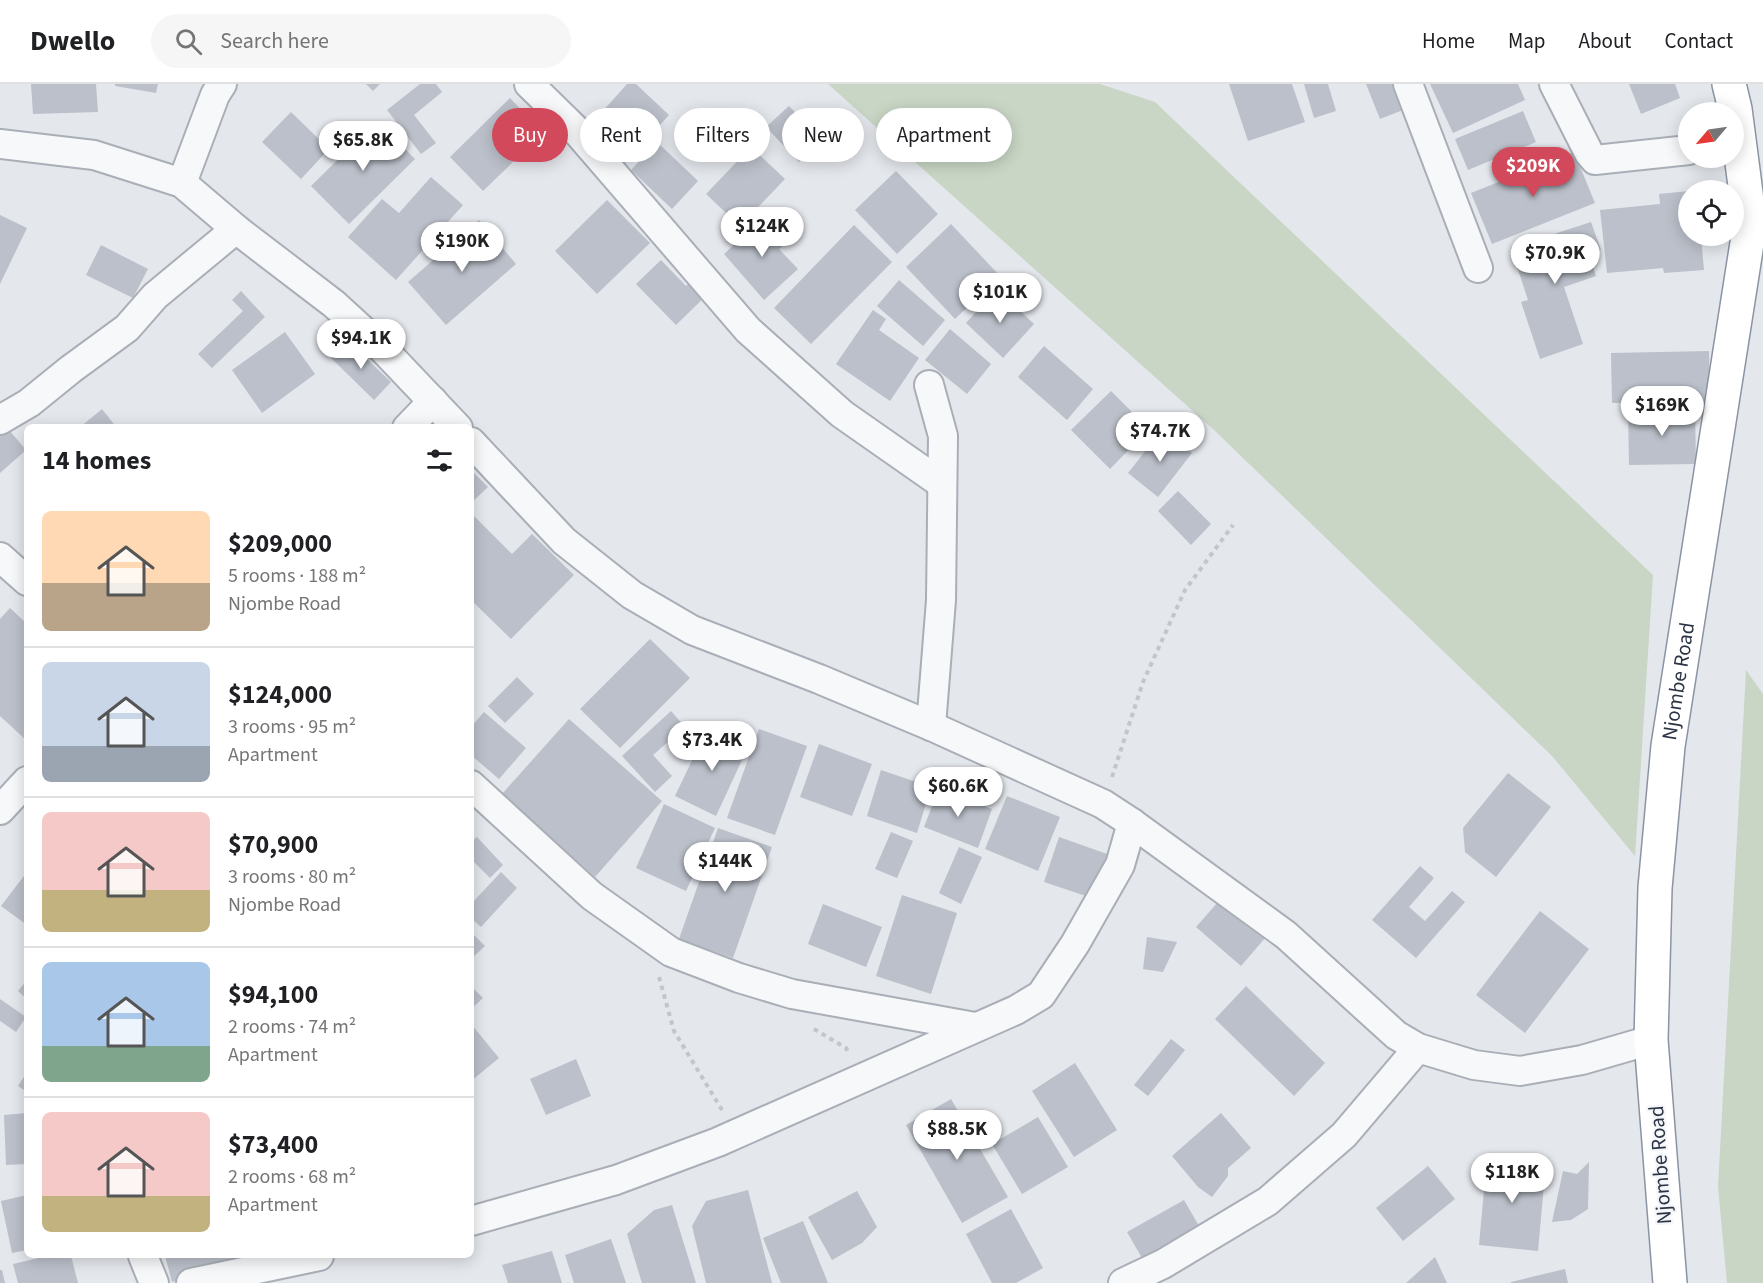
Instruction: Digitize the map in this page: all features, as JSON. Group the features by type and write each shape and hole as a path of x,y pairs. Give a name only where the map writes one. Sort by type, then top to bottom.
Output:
{"highway":[{"name":"Njombe Road","path":"1670,1283 1650,1040 1655,888 1668,746 1756,230 1726,97"}],"street":[{"path":"182,183 215,95 222,84"},
{"path":"529,84 574,128 748,330 842,414 942,484"},
{"path":"1408,84 1478,268"},
{"path":"1554,84 1589,153 1595,160 1678,151"},
{"path":"0,144 94,155 182,183 236,229 334,304 382,348 454,424"},
{"path":"0,420 28,403 127,328 155,296 236,229"},
{"path":"929,385 943,435 941,600 931,726"},
{"path":"411,424 433,401"},
{"path":"474,445 564,542 632,595 692,630 819,679 931,726 1103,804 1286,935 1396,1035 1418,1048 1473,1065 1520,1071 1582,1060 1650,1040"},
{"path":"0,557 24,579"},
{"path":"0,810 24,783"},
{"path":"474,788 592,896 671,952 740,978 792,994 975,1027"},
{"path":"474,1220 616,1180 736,1134 1016,1010 1041,995 1075,945 1120,865 1132,823"},
{"path":"1123,1283 1163,1264 1268,1201 1344,1136 1418,1048"},
{"path":"144,1258 154,1283"},
{"path":"191,1283 310,1258"}],"path":[{"path":"1103,804 1143,682 1185,590 1233,525"},
{"path":"648,936 674,1031 736,1134"}],"green space":[{"path":"828,84 1100,84 1155,102 1653,575 1635,856 1552,756 1214,430 915,162 1012,162 1012,108 876,108 876,127 864,116 864,108 855,108"},
{"path":"1746,670 1763,694 1763,1283 1727,1283 1718,1187"}],"building":[{"path":"31,84 96,84 98,112 33,114"},
{"path":"115,84 158,84 156,93 115,86"},
{"path":"366,84 380,84 373,91"},
{"path":"420,84 436,84 442,92 414,115 436,143 421,154 387,110"},
{"path":"627,84 636,84 662,108 606,108"},
{"path":"1229,84 1292,84 1305,122 1248,141"},
{"path":"1304,84 1328,84 1336,111 1314,118"},
{"path":"1366,84 1399,84 1408,108 1380,119"},
{"path":"1430,84 1518,84 1525,100 1453,133"},
{"path":"1629,84 1675,84 1680,98 1641,114"},
{"path":"510,98 519,108 500,108"},
{"path":"662,108 669,115 662,123"},
{"path":"1523,111 1536,142 1468,170 1455,139"},
{"path":"291,112 329,149 301,179 262,142"},
{"path":"782,112 782,144 770,131 770,123"},
{"path":"492,116 492,162 513,162 483,191 450,157"},
{"path":"377,121 415,159 349,224 311,186"},
{"path":"662,147 674,158 674,162 678,162 698,181 672,209 631,170 638,162 662,162"},
{"path":"1574,152 1595,203 1492,244 1471,193"},
{"path":"737,162 767,162 785,179 740,226 706,194"},
{"path":"896,171 938,214 897,254 855,210"},
{"path":"431,177 463,205 396,280 348,237 382,199 399,213"},
{"path":"1678,192 1678,246 1702,246 1704,270 1664,273 1663,268 1607,273 1600,210 1660,204 1659,194"},
{"path":"607,200 650,243 597,294 555,251"},
{"path":"0,215 27,228 0,284"},
{"path":"766,215 789,240 779,249 798,269 764,300 724,254"},
{"path":"479,220 516,264 446,325 408,282"},
{"path":"1591,222 1601,250 1589,254 1596,276 1564,287 1583,344 1540,359 1521,302 1528,300 1511,248"},
{"path":"951,224 1000,276 955,319 906,267"},
{"path":"854,225 892,262 811,344 774,308"},
{"path":"101,245 148,269 133,298 86,275"},
{"path":"661,260 686,286 698,275 712,290 676,325 636,284"},
{"path":"899,280 945,320 923,346 877,306"},
{"path":"997,289 1034,324 1003,358 966,323"},
{"path":"241,291 265,317 212,368 198,354 243,311 232,300"},
{"path":"873,310 886,319 879,330 919,358 890,401 836,364"},
{"path":"950,329 991,364 967,394 925,360"},
{"path":"285,332 315,374 262,413 232,370"},
{"path":"348,341 391,382 374,400 331,358"},
{"path":"1044,346 1093,389 1067,420 1018,377"},
{"path":"1709,351 1710,402 1612,403 1611,353"},
{"path":"1111,391 1149,429 1110,469 1071,430"},
{"path":"102,409 114,424 84,424"},
{"path":"1695,409 1696,464 1629,465 1628,410"},
{"path":"4,424 24,448 24,452 0,473 0,427"},
{"path":"1162,430 1192,453 1158,497 1128,473"},
{"path":"474,473 488,487 474,500"},
{"path":"1178,491 1211,524 1191,545 1158,511"},
{"path":"474,516 512,554 532,534 574,575 511,639 474,603"},
{"path":"10,608 24,621 24,738 0,716 0,619"},
{"path":"650,639 690,678 620,748 580,709"},
{"path":"517,677 534,694 505,723 488,706"},
{"path":"671,711 685,727 653,755 672,776 655,792 622,756"},
{"path":"484,712 526,748 499,779 474,758 474,724"},
{"path":"569,719 662,801 595,877 502,794"},
{"path":"708,727 748,747 716,816 675,796"},
{"path":"759,729 807,746 775,835 727,818"},
{"path":"819,744 872,764 852,816 800,797"},
{"path":"881,770 931,787 917,833 867,816"},
{"path":"1508,773 1551,807 1496,877 1465,852 1463,828"},
{"path":"939,788 992,809 978,848 924,827"},
{"path":"1007,796 1060,817 1038,871 985,849"},
{"path":"664,804 715,828 686,891 636,868"},
{"path":"718,828 772,847 733,958 679,939"},
{"path":"891,832 913,841 897,878 875,869"},
{"path":"477,837 503,865 490,878 474,862 474,840"},
{"path":"1059,837 1110,855 1095,899 1044,882"},
{"path":"959,847 982,857 961,904 939,893"},
{"path":"1420,866 1434,878 1409,907 1425,921 1452,891 1465,902 1416,958 1372,920"},
{"path":"501,872 517,888 481,927 474,921 474,901"},
{"path":"24,876 24,923 1,906"},
{"path":"1226,893 1271,931 1241,966 1196,927"},
{"path":"902,895 957,913 931,994 876,976"},
{"path":"823,904 882,927 866,967 808,944"},
{"path":"1540,911 1589,949 1525,1033 1476,995"},
{"path":"474,935 485,946 474,956"},
{"path":"1147,937 1177,942 1163,972 1143,969"},
{"path":"24,984 24,996 18,991"},
{"path":"1246,986 1325,1063 1294,1096 1215,1019"},
{"path":"474,989 483,998 474,1006"},
{"path":"0,999 24,1016 24,1020 16,1032 0,1021"},
{"path":"474,1028 499,1058 474,1079"},
{"path":"1171,1039 1185,1050 1148,1096 1134,1085"},
{"path":"576,1059 591,1096 546,1115 530,1079"},
{"path":"1075,1063 1117,1130 1074,1157 1032,1091"},
{"path":"24,1077 24,1090 18,1086"},
{"path":"951,1099 1008,1197 962,1223 906,1125"},
{"path":"24,1113 24,1164 6,1165 4,1115"},
{"path":"1221,1113 1251,1148 1228,1168 1228,1176 1212,1197 1198,1187 1172,1156"},
{"path":"1038,1117 1068,1167 1022,1194 992,1144"},
{"path":"1487,1157 1546,1163 1538,1251 1479,1245"},
{"path":"1589,1162 1588,1209 1571,1220 1552,1222 1563,1171 1577,1174"},
{"path":"1428,1166 1455,1199 1403,1241 1376,1208"},
{"path":"748,1190 772,1283 706,1283 692,1226 706,1201"},
{"path":"857,1191 877,1227 862,1243 832,1260 808,1217"},
{"path":"24,1196 24,1251 12,1253 1,1201"},
{"path":"1184,1200 1199,1226 1142,1258 1127,1232"},
{"path":"672,1205 696,1283 642,1283 627,1234 654,1210"},
{"path":"1011,1209 1043,1268 1016,1283 992,1283 966,1234"},
{"path":"803,1221 828,1283 781,1283 763,1238"},
{"path":"611,1239 626,1283 574,1283 565,1255"},
{"path":"552,1251 562,1283 508,1283 502,1265"},
{"path":"1435,1257 1447,1283 1406,1283"},
{"path":"38,1258 72,1258 78,1283 18,1283 13,1264"},
{"path":"166,1258 265,1258 172,1282"},
{"path":"1565,1269 1568,1283 1511,1283 1511,1282"},
{"path":"0,1270 2,1270 5,1283 0,1283"}]}
